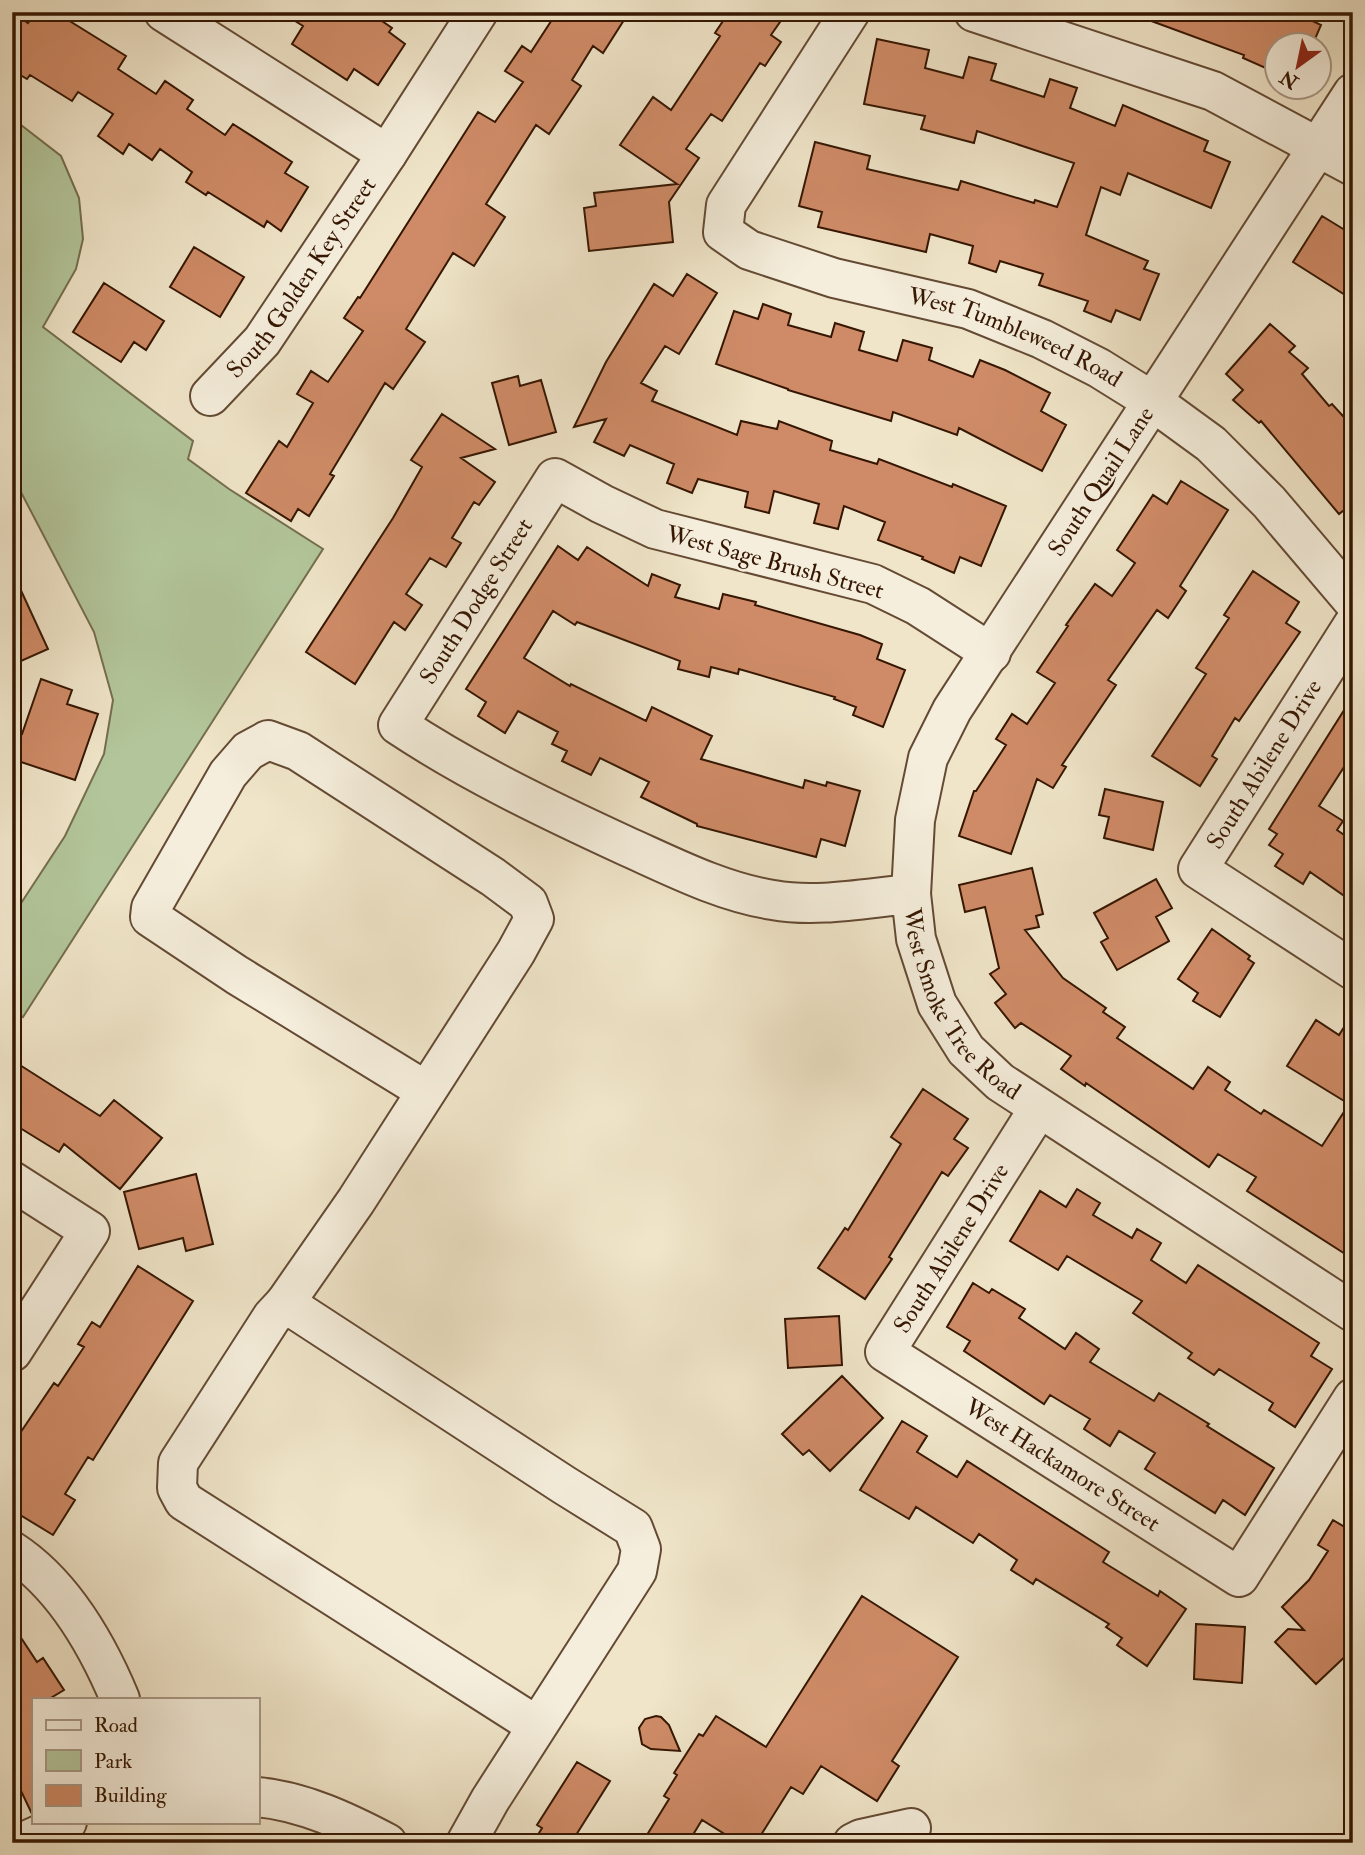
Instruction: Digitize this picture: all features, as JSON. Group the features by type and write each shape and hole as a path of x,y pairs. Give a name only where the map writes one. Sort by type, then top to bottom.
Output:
{"street":[{"path":"164,12 387,154"},
{"name":"South Golden Key Street","path":"210,396 262,341 478,12"},
{"name":"West Tumbleweed Road","path":"850,12 726,205 723,232 748,250 834,278 968,309 1054,345 1099,368 1152,401 1211,444 1269,502 1353,601"},
{"path":"975,12 1213,91 1353,166"},
{"name":"South Quail Lane","path":"911,894 915,820 928,758 952,710 1353,93"},
{"name":"West Sage Brush Street","path":"555,478 654,529 873,584 918,606 991,653"},
{"name":"South Dodge Street","path":"398,725 555,478"},
{"name":"South Abilene Drive","path":"1353,625 1198,869 1353,970"},
{"name":"West Smoke Tree Road","path":"398,725 442,754 555,813 686,873 743,893 773,901 806,903 911,894 916,939 937,1004 967,1050 1000,1082 1353,1312"},
{"path":"426,1091 237,975 150,917 151,908 228,774 248,751 268,740 298,751 493,877 528,903 534,919 516,952 356,1201 285,1303 271,1317 178,1463 177,1488 184,1501 537,1726"},
{"name":"South Abilene Drive","path":"885,1352 1039,1108"},
{"path":"12,1181 90,1231 12,1352"},
{"path":"285,1303 633,1528 641,1549 637,1571 490,1800 466,1843"},
{"name":"West Hackamore Street","path":"885,1352 1239,1577 1353,1398"},
{"path":"12,1551 27,1561 69,1606 103,1658 120,1698"},
{"path":"259,1797 298,1806 346,1822 387,1843"},
{"path":"21,1843 63,1824"},
{"path":"853,1843 911,1828"}],"green space":[{"path":"12,118 61,156 79,198 83,239 76,269 43,327 193,441 188,459 229,489 323,549 23,1017 12,1010 12,917 65,836 104,754 113,700 94,632 12,475"}],"building":[{"path":"12,12 28,23 35,12 55,12 126,56 118,69 156,94 165,81 193,100 187,109 225,135 233,124 292,162 285,173 308,187 281,231 267,221 264,227 208,192 206,195 186,182 192,172 160,149 152,160 129,144 123,154 98,136 113,114 78,92 72,101 30,75 27,79 12,70"},
{"path":"281,12 369,12 392,28 389,32 405,44 378,85 354,69 347,80 292,44 303,26"},
{"path":"557,12 612,12 624,20 603,53 593,46 572,80 581,86 549,134 536,125 486,204 505,217 474,266 453,253 406,329 425,342 393,389 385,383 330,474 334,476 309,516 298,509 291,521 246,493 279,441 287,447 313,403 297,394 311,371 328,382 363,331 344,318 358,297 360,298 478,112 495,122 523,82 505,71 522,46 531,52"},
{"path":"729,12 787,12 771,35 781,42 765,66 760,63 722,121 711,114 686,149 699,158 669,202 673,242 589,251 584,208 596,206 594,193 677,184 620,145 653,97 671,110 720,36 715,33"},
{"path":"1135,12 1294,12 1321,25 1318,32 1264,32 1264,67 1243,58 1244,55 1135,15"},
{"path":"877,39 929,50 925,68 963,78 969,57 996,64 991,80 1044,97 1050,79 1077,88 1070,108 1115,126 1123,105 1208,141 1204,151 1230,162 1211,208 1128,173 1120,195 1101,187 1086,235 1148,261 1144,269 1159,274 1140,320 1116,310 1111,322 1084,311 1088,301 1039,285 1043,274 1000,261 996,272 969,263 973,246 930,234 926,252 818,227 822,212 799,206 815,142 870,156 867,169 958,190 961,181 1034,203 1035,200 1057,207 1074,163 977,131 974,143 921,129 925,116 864,104"},
{"path":"1322,216 1353,235 1353,300 1293,262"},
{"path":"194,247 244,277 220,317 170,287"},
{"path":"687,274 717,293 679,354 665,346 641,383 657,391 652,401 737,435 741,421 777,429 779,421 832,441 830,450 877,464 879,459 952,487 953,484 1006,506 981,566 960,557 954,573 922,559 923,557 878,540 885,522 844,506 838,529 814,523 819,504 774,491 769,513 745,507 748,492 698,479 692,493 667,483 674,464 630,445 624,456 594,442 606,419 574,427 606,362 654,284 673,296"},
{"path":"104,283 164,321 146,350 134,342 121,362 73,332"},
{"path":"763,304 791,314 788,325 831,337 835,323 864,332 859,350 897,361 903,340 932,348 929,360 973,377 980,360 1050,393 1041,411 1066,425 1042,471 959,428 957,435 893,412 891,421 788,390 716,364 734,311 758,319"},
{"path":"1270,324 1295,346 1289,352 1308,368 1302,374 1329,406 1332,404 1353,427 1353,503 1339,514 1261,421 1259,423 1233,400 1243,390 1226,374"},
{"path":"518,376 520,386 541,380 556,432 509,445 492,383"},
{"path":"442,414 495,449 461,458 495,482 479,505 474,502 452,538 461,543 446,567 430,558 406,594 422,605 405,630 394,622 355,684 306,652 393,518 422,467 411,460"},
{"path":"1181,481 1228,510 1180,586 1186,591 1168,618 1157,610 1108,680 1116,685 1062,765 1066,767 1053,788 1037,779 1011,854 959,836 974,791 1006,745 996,739 1012,714 1027,724 1055,683 1037,672 1068,626 1066,625 1095,584 1112,596 1135,563 1117,550 1153,495 1167,504"},
{"path":"558,546 578,560 587,547 648,586 652,574 680,585 675,597 719,609 723,594 756,602 755,605 860,635 882,644 877,659 905,670 883,727 853,715 856,707 834,699 835,697 739,669 738,674 711,667 709,677 678,669 680,661 577,622 575,625 553,611 524,658 570,686 571,684 646,721 652,707 712,736 701,759 803,788 805,780 826,786 827,782 860,791 845,846 821,839 816,857 697,826 641,797 649,782 600,758 591,775 562,761 567,751 552,744 558,732 518,711 505,733 478,716 486,702 466,689"},
{"path":"12,571 48,649 12,665"},
{"path":"1253,571 1299,602 1286,623 1300,632 1239,721 1235,718 1212,756 1217,759 1200,786 1152,756 1206,674 1196,668 1229,618 1224,615"},
{"path":"41,679 72,690 67,704 98,714 75,780 12,759 12,731 22,734"},
{"path":"1353,696 1353,753 1319,806 1343,821 1337,830 1353,841 1353,902 1310,872 1303,884 1275,866 1283,854 1269,845 1277,834 1269,829"},
{"path":"1105,789 1163,802 1153,850 1104,838 1109,817 1099,815"},
{"path":"1032,868 1043,914 1036,916 1039,927 1025,930 1063,978 1106,1008 1103,1012 1125,1027 1117,1038 1193,1089 1208,1067 1230,1082 1225,1090 1261,1114 1264,1110 1322,1146 1349,1104 1287,1066 1316,1020 1339,1035 1353,1013 1353,1259 1247,1191 1256,1177 1218,1154 1209,1167 1086,1083 1085,1086 1061,1069 1071,1056 1021,1023 1015,1028 995,1003 1006,994 990,974 999,968 985,907 965,912 959,885"},
{"path":"1156,879 1172,908 1156,917 1169,941 1117,970 1101,942 1108,938 1094,913"},
{"path":"1212,929 1250,956 1248,959 1254,963 1220,1017 1193,1001 1198,993 1178,979"},
{"path":"12,1060 100,1116 114,1100 162,1138 120,1189 64,1144 59,1152 12,1123"},
{"path":"923,1089 968,1119 954,1139 968,1148 948,1176 942,1172 889,1257 892,1259 865,1299 818,1268 845,1228 848,1230 901,1144 891,1137"},
{"path":"196,1174 213,1244 186,1251 183,1238 139,1249 124,1192"},
{"path":"1077,1189 1100,1203 1093,1215 1132,1238 1137,1229 1161,1243 1151,1260 1186,1283 1198,1265 1319,1343 1311,1356 1332,1369 1295,1427 1269,1410 1273,1403 1219,1369 1214,1375 1188,1358 1192,1353 1133,1313 1142,1301 1067,1256 1058,1270 1010,1241 1040,1191 1066,1207"},
{"path":"138,1266 193,1301 93,1460 88,1457 65,1494 75,1500 53,1535 12,1510 12,1445 54,1383 58,1386 84,1347 78,1344 92,1322 100,1327"},
{"path":"973,1283 989,1293 992,1289 1025,1309 1019,1318 1065,1349 1076,1333 1099,1349 1090,1362 1154,1401 1159,1393 1274,1468 1245,1515 1223,1500 1215,1513 1145,1469 1155,1453 1119,1431 1110,1446 1084,1429 1090,1419 1050,1395 1044,1404 964,1351 970,1341 947,1327"},
{"path":"839,1316 842,1365 788,1368 785,1319"},
{"path":"842,1376 883,1418 830,1471 809,1450 803,1455 782,1434"},
{"path":"902,1421 927,1436 917,1452 957,1477 967,1461 1109,1552 1103,1562 1158,1596 1160,1591 1186,1609 1147,1666 1117,1645 1122,1638 1106,1627 1109,1624 1036,1579 1033,1584 1011,1570 1017,1560 979,1534 973,1543 916,1507 909,1519 860,1490"},
{"path":"1333,1520 1353,1532 1353,1649 1316,1684 1275,1642 1288,1629 1304,1630 1282,1607 1309,1580 1328,1551 1318,1545"},
{"path":"862,1596 958,1657 892,1761 899,1766 877,1801 821,1766 803,1794 791,1787 756,1843 739,1843 702,1820 688,1843 642,1843 669,1799 664,1796 677,1775 674,1773 699,1734 703,1736 716,1716 766,1747"},
{"path":"12,1624 37,1662 43,1658 64,1690 51,1698 32,1698 32,1814 12,1772"},
{"path":"1196,1624 1245,1627 1242,1683 1194,1679"},
{"path":"656,1716 669,1725 680,1751 651,1749 642,1744 639,1728 645,1719"},
{"path":"577,1762 610,1781 571,1843 533,1843 542,1828 537,1825"}]}
